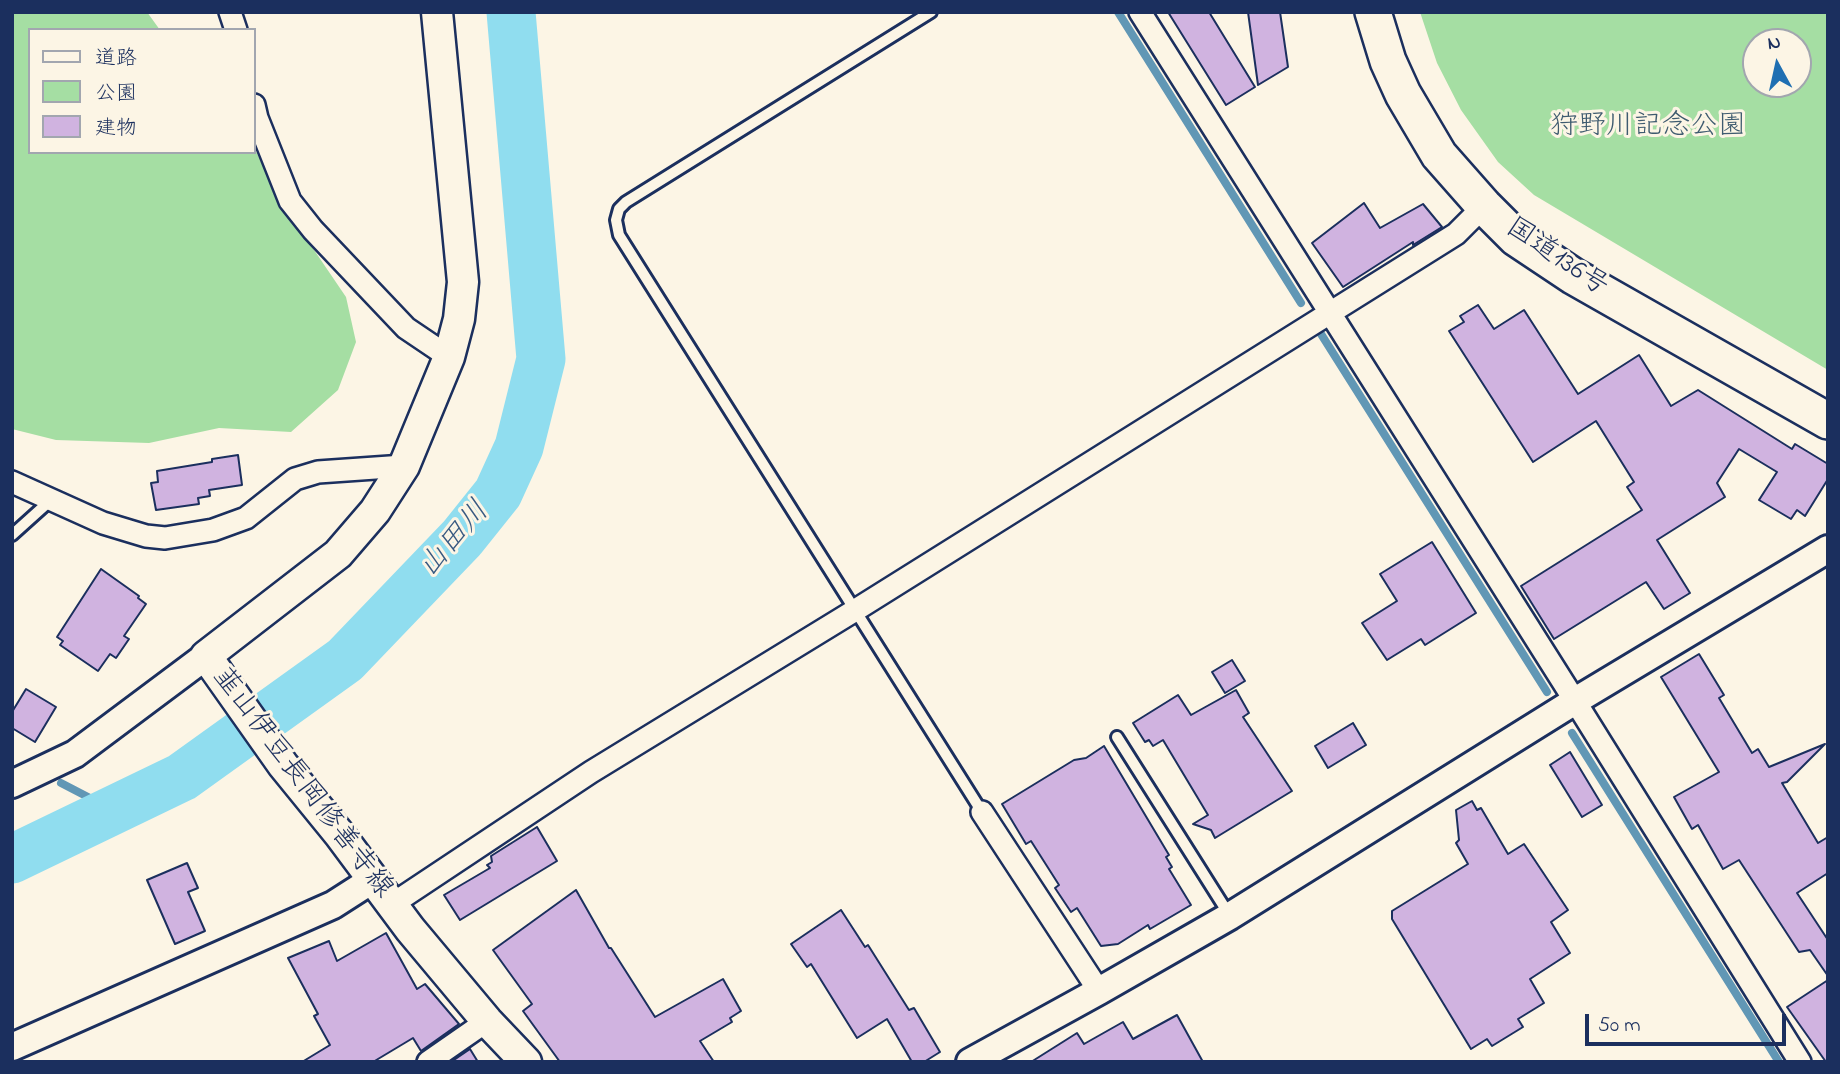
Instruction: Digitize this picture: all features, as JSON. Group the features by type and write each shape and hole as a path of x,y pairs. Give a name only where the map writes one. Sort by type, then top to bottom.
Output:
{"highway":[{"name":"国道136号","path":"1373,12 1388,61 1403,94 1439,155 1516,238 1573,276 1828,421"}],"main road":[{"name":"韮山伊豆長岡修善寺線","path":"437,12 463,282 459,319 449,357 404,466 375,511 338,554 212,664 283,765 340,835 391,905 487,1021 526,1062"}],"street":[{"path":"1140,12 1800,1062"},
{"path":"256,114 290,201 313,230 406,328 449,357"},
{"path":"391,905 591,772 1455,234 1484,206"},
{"path":"15,481 103,523 146,537 165,538 214,530 246,518 295,478 318,472 404,466"},
{"path":"970,1062 1230,915 1575,701 1828,549"},
{"path":"12,784 75,754 212,664"},
{"path":"982,812 1099,991"},
{"path":"12,1047 321,911 372,880"},
{"path":"428,1062 487,1021"}],"lane":[{"path":"931,12 626,202 619,209 616,220 619,236 982,812"},
{"path":"12,535 52,499"},
{"path":"1118,737 1230,915"}],"green space":[{"path":"12,12 147,12 159,28 28,28 28,154 256,154 256,151 276,194 346,297 356,342 338,390 291,432 219,428 149,443 56,440 12,429"},
{"name":"狩野川記念公園","path":"1420,12 1828,12 1828,370 1534,195 1498,162 1461,110 1437,63"}],"building":[{"path":"1168,12 1209,12 1255,87 1226,105"},
{"path":"1248,12 1280,12 1288,67 1258,85"},
{"path":"1364,203 1380,228 1423,204 1442,227 1413,245 1413,242 1343,287 1312,243"},
{"path":"1478,305 1494,329 1524,310 1578,394 1639,355 1671,406 1698,390 1792,449 1795,444 1828,464 1828,479 1805,516 1797,510 1791,519 1759,500 1777,472 1739,449 1717,483 1725,497 1657,540 1690,593 1664,609 1646,582 1554,639 1521,586 1642,510 1627,487 1634,482 1596,421 1533,462 1449,331 1464,322 1460,316"},
{"path":"238,455 242,485 209,490 210,496 198,498 199,504 156,510 151,483 158,482 157,471"},
{"path":"1432,542 1476,613 1425,645 1421,639 1387,660 1362,623 1397,601 1380,574"},
{"path":"101,569 146,604 124,636 129,639 116,658 110,654 98,671 60,645 63,641 57,637"},
{"path":"1699,654 1724,695 1719,698 1752,753 1758,749 1769,767 1825,744 1787,782 1782,783 1818,843 1828,837 1828,873 1797,893 1828,940 1828,976 1810,950 1799,952 1739,860 1723,869 1698,825 1692,829 1674,797 1719,772 1661,677"},
{"path":"1232,660 1245,681 1225,693 1212,672"},
{"path":"26,689 56,707 35,742 12,728 12,712"},
{"path":"1236,690 1249,713 1243,717 1292,791 1215,838 1211,830 1193,824 1208,815 1163,740 1153,746 1149,740 1145,742 1133,723 1178,695 1191,715"},
{"path":"1353,723 1366,745 1328,768 1315,746"},
{"path":"1104,746 1169,855 1166,857 1172,867 1169,869 1191,905 1150,929 1148,925 1118,944 1101,946 1077,908 1071,912 1055,888 1059,885 1031,841 1026,844 1002,804 1074,760 1086,758"},
{"path":"1570,752 1602,805 1582,817 1550,765"},
{"path":"1472,801 1477,810 1481,808 1508,854 1524,844 1568,910 1551,922 1570,953 1530,979 1544,1003 1518,1019 1523,1027 1492,1046 1487,1039 1471,1049 1392,919 1392,911 1468,864 1456,843 1459,840 1456,810"},
{"path":"537,827 557,861 460,920 444,895 490,868 487,865 492,862 491,856"},
{"path":"187,863 198,888 188,892 205,931 175,944 147,880"},
{"path":"576,890 609,948 655,1017 723,979 741,1011 730,1018 732,1022 700,1041 714,1062 560,1062 523,1011 532,1004 493,950"},
{"path":"841,910 865,947 868,945 909,1010 914,1008 940,1052 924,1062 912,1062 887,1019 857,1038 811,964 807,967 791,944"},
{"path":"386,933 417,989 425,984 459,1024 421,1051 413,1038 373,1062 302,1062 330,1045 314,1016 318,1014 288,958 329,941 337,961"},
{"path":"1828,980 1828,1062 1826,1062 1787,1007"},
{"path":"1177,1015 1203,1062 1031,1062 1077,1033 1084,1044 1123,1022 1133,1039"},
{"path":"470,1049 478,1062 451,1062"}],"waterway":[{"name":"山田川","path":"12,859 182,777 345,660 462,538 498,493 519,447 541,359 511,12"},
{"path":"1118,12 1301,303"},
{"path":"1321,334 1547,692"},
{"path":"1572,733 1779,1062"},
{"path":"61,783 113,810"}]}
